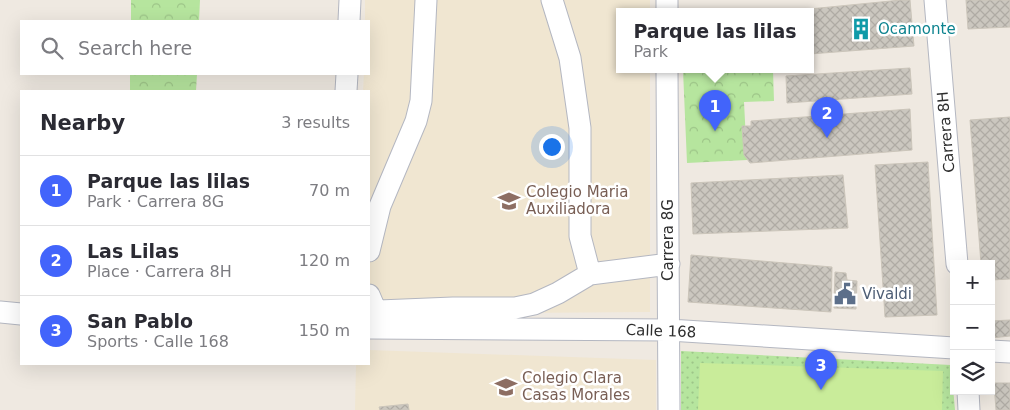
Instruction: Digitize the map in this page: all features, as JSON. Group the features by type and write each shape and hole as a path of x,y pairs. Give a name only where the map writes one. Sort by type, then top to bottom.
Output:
{"street":[{"path":"349,20 350,0"},
{"path":"370,247 380,206 416,121 421,101 426,0"},
{"path":"552,0 570,58 580,128 580,236 590,274"},
{"name":"Carrera 8H","path":"935,0 957,260"},
{"name":"Carrera 8G","path":"667,73 669,410"},
{"path":"346,90 347,75"},
{"path":"370,297 375,309 379,311 515,308 534,304 558,293 590,274 668,264"},
{"path":"0,312 20,314"},
{"name":"Calle 168","path":"370,328 669,330 950,348"},
{"path":"995,351 1010,352"},
{"path":"968,395 969,410"}],"shaded area":[{"name":"Colegio Maria Auxiliadora","path":"365,0 650,0 650,8 616,8 616,73 650,73 650,312 370,314 370,90 363,90 364,75 370,75 370,20 365,20"},
{"name":"Colegio Clara Casas Morales","path":"370,350 656,360 656,410 355,410 356,365 370,365"}],"green space":[{"path":"131,0 200,0 199,20 131,20"},
{"path":"683,73 773,73 774,101 744,102 747,160 687,163"},
{"path":"130,75 197,75 196,90 130,90"},
{"path":"681,351 950,365 950,395 954,395 955,410 681,410"},
{"path":"700,363 943,371 942,410 698,410"}],"building":[{"name":"Ocamonte","path":"910,0 914,46 814,54 814,9"},
{"path":"966,0 1010,0 1010,27 968,29"},
{"path":"910,68 912,94 787,103 786,76"},
{"path":"910,109 912,150 750,163 744,155 742,126 751,126 751,121"},
{"path":"1010,117 1010,279 995,280 995,260 981,260 970,120"},
{"name":"Vivaldi","path":"928,162 937,315 885,317 875,165"},
{"path":"843,175 848,228 693,234 691,183"},
{"name":"Vivaldi","path":"691,255 832,267 831,312 688,302"},
{"name":"Vivaldi","path":"835,272 846,273 847,280 857,281 856,309 834,308"},
{"path":"1010,320 1010,336 995,338 995,321"},
{"path":"995,383 1010,383 1010,410 996,410"},
{"path":"408,404 409,410 380,410 379,407"}],"place":[{"name":"Ocamonte","path":"861,29"},
{"name":"Parque las lilas","path":"715,131"},
{"name":"Las Lilas","path":"827,138"},
{"name":"Colegio Maria Auxiliadora","path":"509,201"},
{"name":"Vivaldi","path":"845,294"},
{"name":"Colegio Clara Casas Morales","path":"506,387"},
{"name":"San Pablo","path":"821,390"}]}
